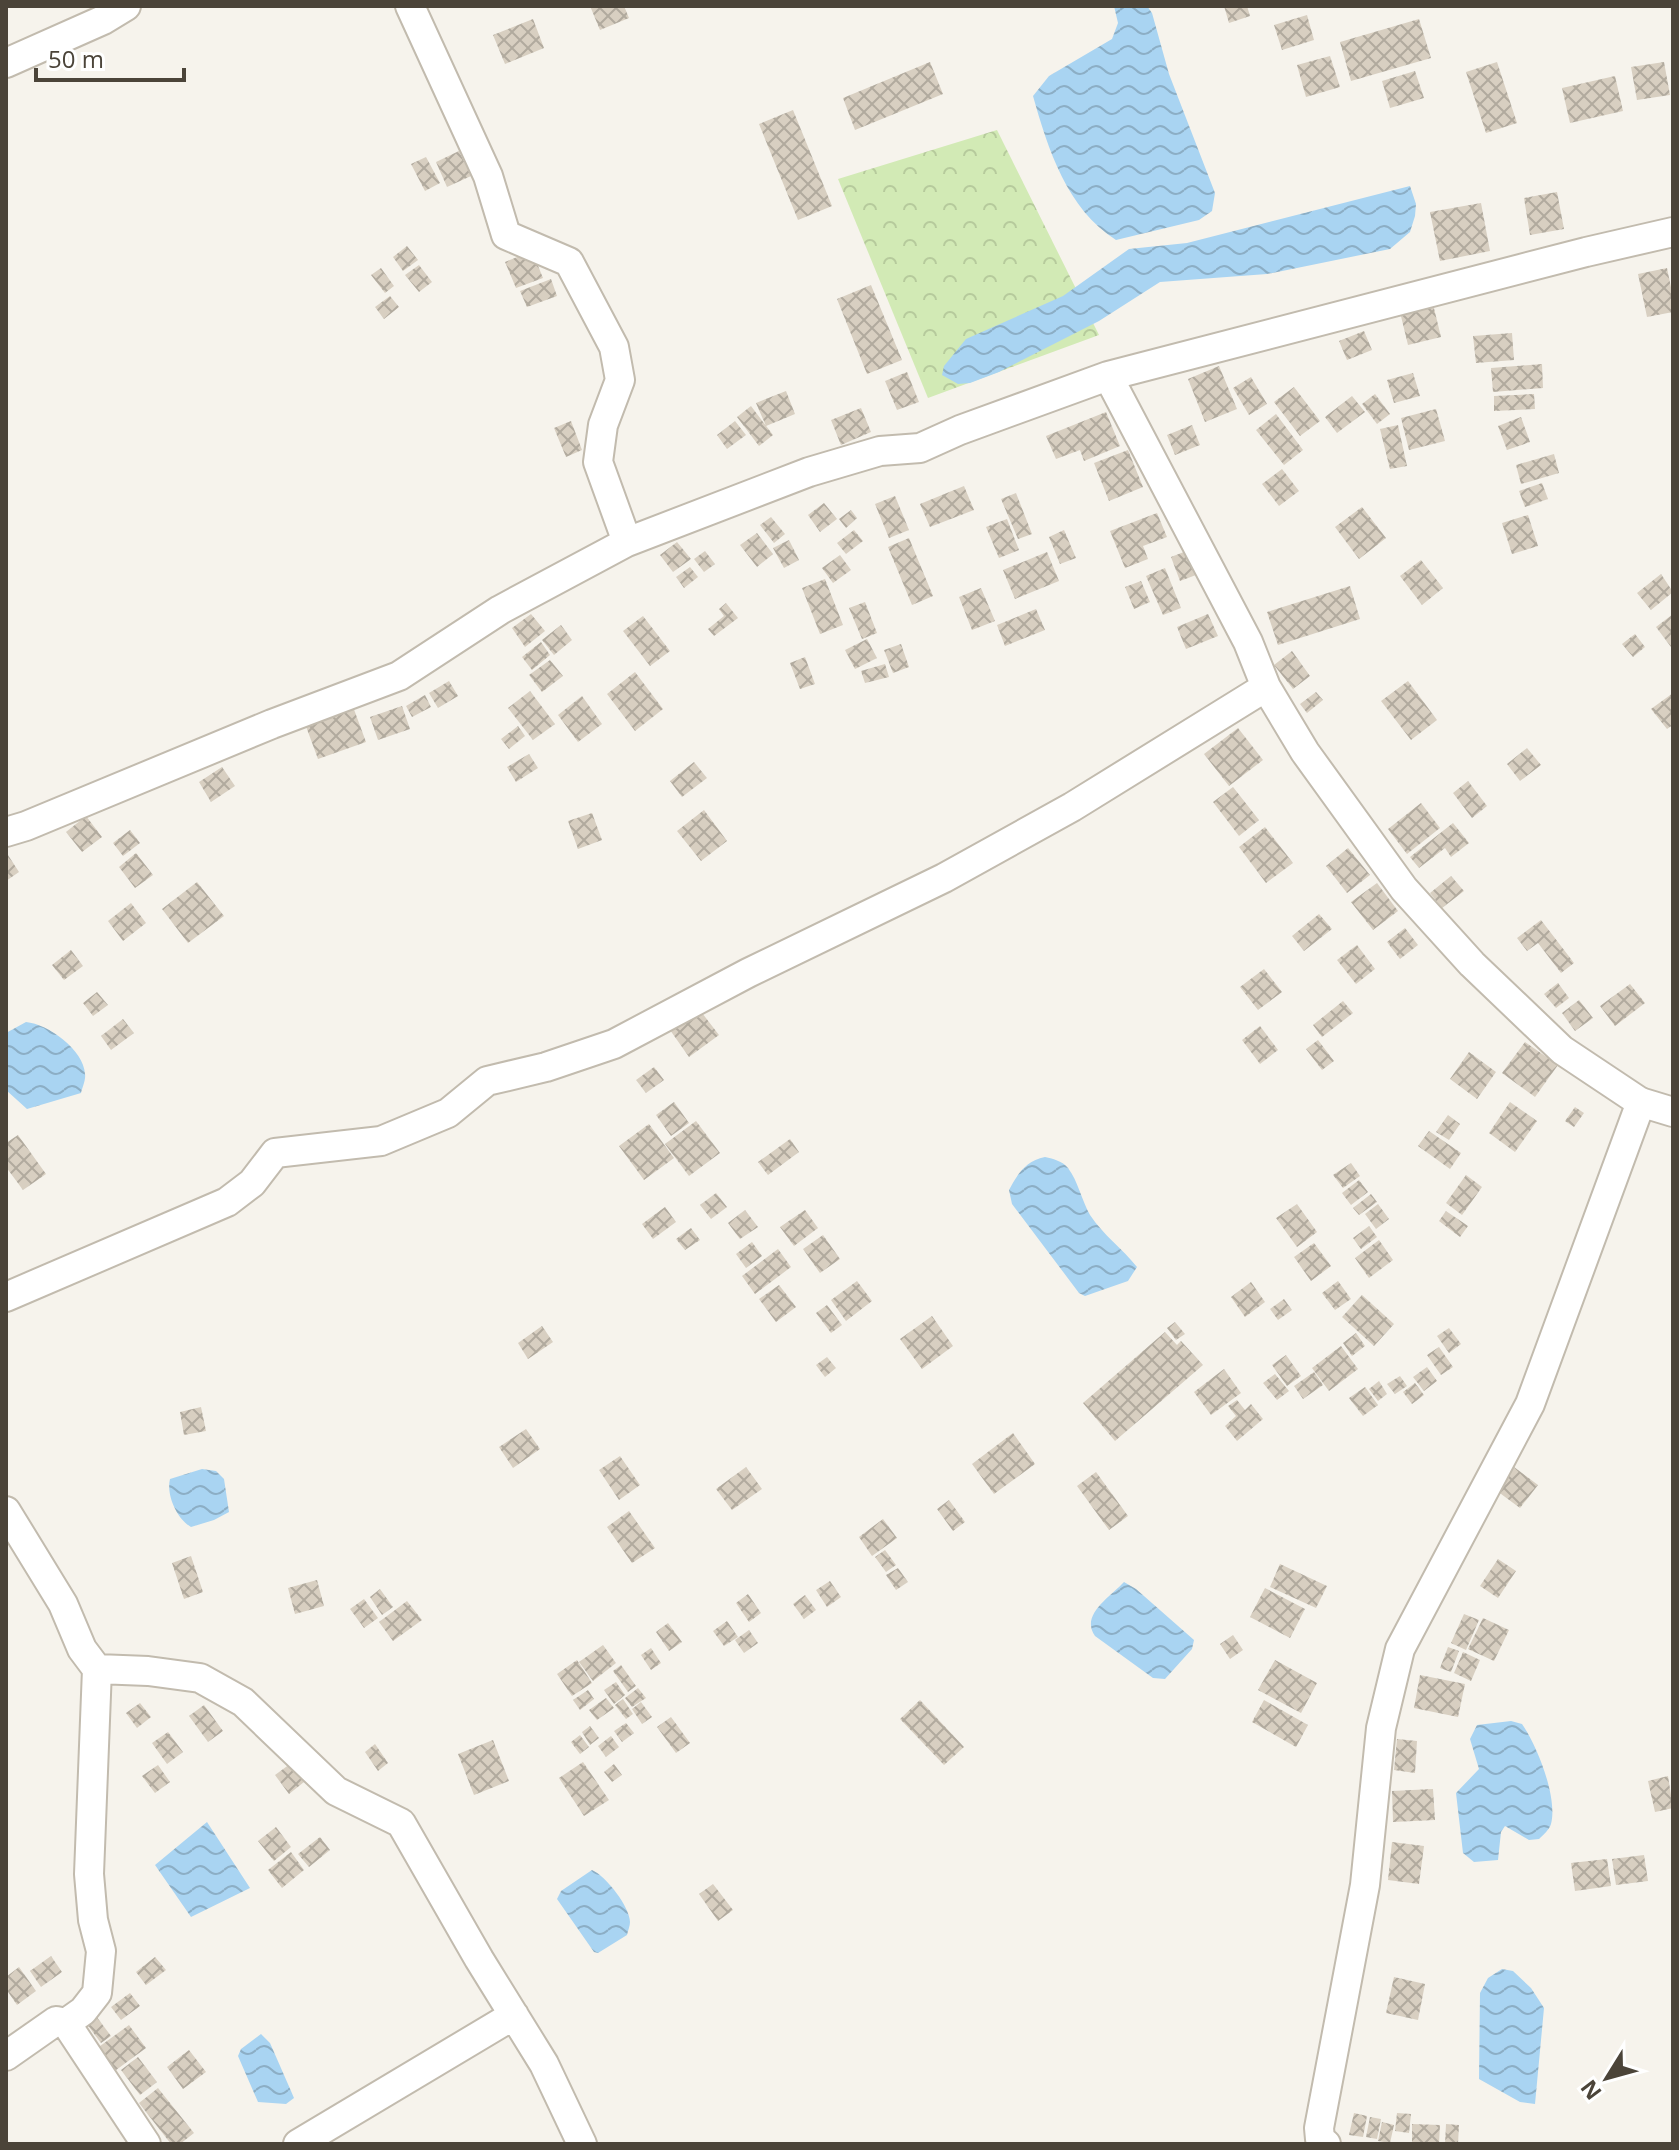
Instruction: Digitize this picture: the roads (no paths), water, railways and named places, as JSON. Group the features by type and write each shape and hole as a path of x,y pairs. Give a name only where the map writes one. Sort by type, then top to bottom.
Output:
{"street":[{"path":"6,63 103,20 126,6"},
{"path":"410,6 488,176 506,235 569,262 614,347 620,380 603,425 598,462 627,542"},
{"path":"6,832 399,676 500,610 627,542 809,472 880,451 920,448 960,430 1108,376 1673,232"},
{"path":"1108,376 1248,642 1266,687 1305,752 1404,889 1472,964 1562,1050 1641,1102 1673,1112"},
{"path":"6,1297 227,1202 252,1183 275,1153 381,1141 448,1113 487,1081 546,1067 614,1044 748,973 957,871 1072,807 1266,687"},
{"path":"1326,2144 1320,2139 1319,2128 1365,1885 1381,1728 1400,1649 1530,1404 1641,1102"},
{"path":"6,1511 63,1604 82,1649 97,1669 89,1874 93,1920 101,1951 97,1993 83,2011 66,2023"},
{"path":"97,1669 148,1671 200,1678 243,1702 336,1791 401,1823 544,2064 582,2144"},
{"path":"298,2144 514,2015"},
{"path":"6,2056 56,2021 66,2023 146,2144"}],"water":[{"path":"1114,6 1147,6 1152,13 1169,74 1215,193 1212,211 1199,220 1116,240 1084,212 1072,195 1053,157 1033,96 1049,76 1112,39 1118,23"},
{"path":"1410,186 1416,204 1410,232 1390,249 1267,274 1160,282 1099,321 999,372 970,383 958,384 942,375 944,366 966,339 1063,296 1129,249 1187,243"},
{"path":"26,1022 54,1033 72,1048 85,1074 81,1093 27,1109 6,1090 6,1033"},
{"path":"1045,1157 1068,1168 1090,1215 1137,1267 1128,1281 1085,1296 1079,1293 1012,1204 1009,1190 1016,1178 1028,1165"},
{"path":"202,1469 216,1471 224,1479 229,1512 191,1527 174,1506 170,1479"},
{"path":"1124,1582 1194,1640 1192,1649 1165,1679 1153,1678 1095,1636 1091,1628 1091,1621 1099,1607"},
{"path":"1511,1721 1522,1724 1540,1758 1552,1800 1551,1824 1539,1839 1529,1840 1505,1826 1501,1832 1498,1860 1474,1862 1463,1853 1456,1793 1479,1769 1470,1739 1477,1725"},
{"path":"207,1822 250,1888 191,1917 155,1865"},
{"path":"592,1870 616,1893 626,1908 630,1922 627,1935 598,1953 594,1952 557,1899 561,1891"},
{"path":"1502,1969 1513,1971 1531,1988 1544,2008 1535,2104 1520,2102 1479,2079 1480,1993 1488,1978"},
{"path":"261,2034 270,2043 294,2098 286,2104 258,2102 238,2056 241,2049"}]}
